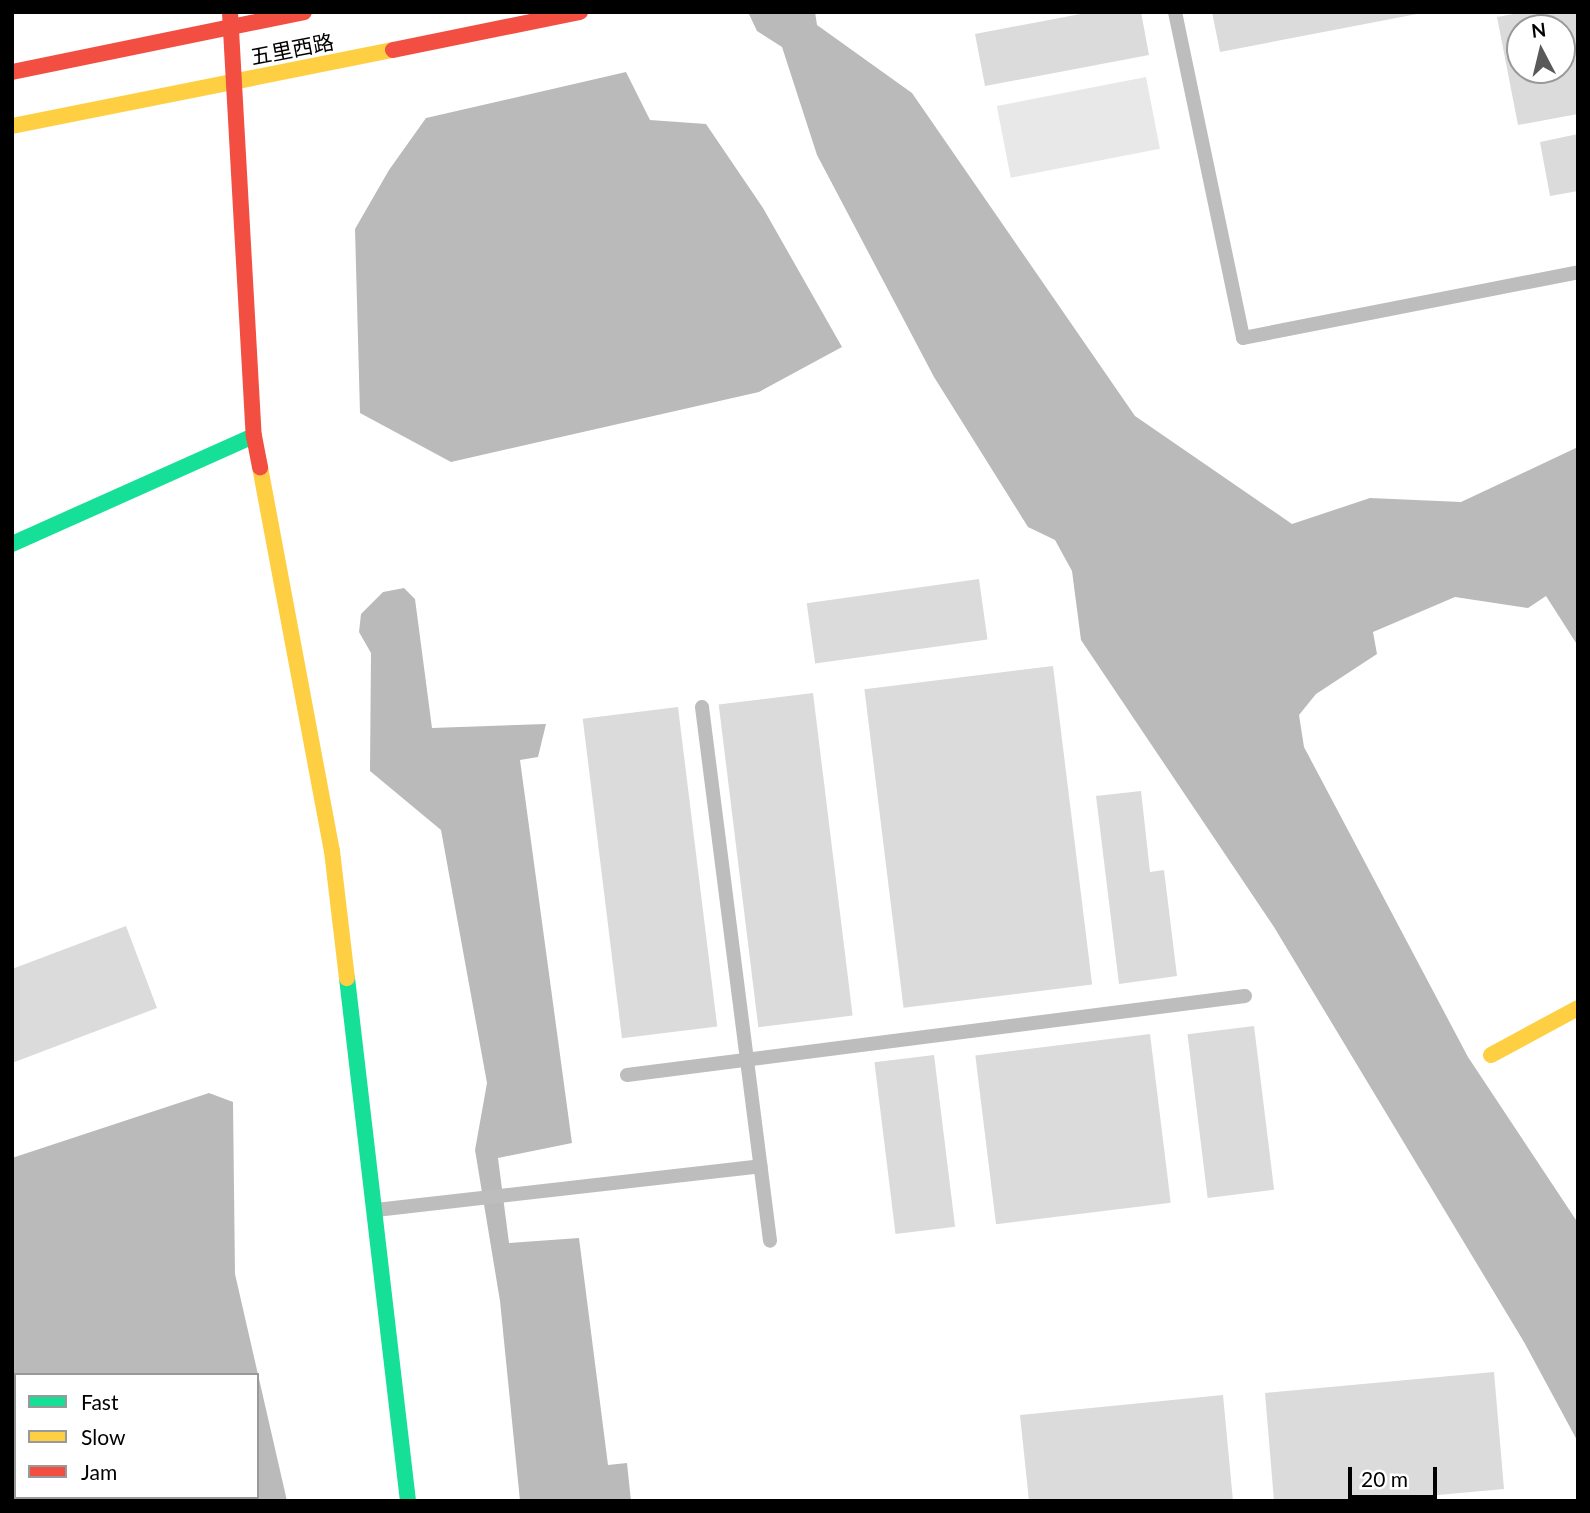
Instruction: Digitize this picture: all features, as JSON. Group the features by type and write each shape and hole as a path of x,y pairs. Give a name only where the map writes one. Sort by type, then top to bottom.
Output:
{"main road":[{"name":"五里西路","path":"12,72 231,19 304,12"},
{"name":"五里西路","path":"12,126 580,12"},
{"path":"231,19 254,436 332,851 408,1501"},
{"path":"12,544 254,436"},
{"path":"1491,1055 1578,1008"}],"lane":[{"path":"1175,12 1243,338 1578,272"},
{"path":"702,708 770,1241"},
{"path":"627,1074 1245,996"},
{"path":"374,1210 760,1166"}],"shaded area":[{"path":"748,12 815,12 817,25 912,93 1135,416 1292,524 1370,498 1461,502 1578,447 1578,646 1546,596 1528,608 1455,597 1373,632 1377,654 1316,694 1299,715 1304,747 1468,1057 1578,1223 1578,1442 1524,1342 1274,927 1081,640 1072,571 1055,540 1028,527 934,377 817,155 782,47 757,31"},
{"path":"626,72 650,120 706,124 763,208 842,347 759,392 451,462 360,413 355,229 389,170 426,118"},
{"path":"1146,77 1160,149 1011,178 997,106"},
{"path":"404,588 415,599 432,728 546,724 538,757 520,760 572,1143 498,1158 509,1243 579,1238 608,1465 627,1463 631,1501 520,1501 500,1301 475,1150 487,1083 441,830 370,771 371,653 359,632 361,614 383,592"},
{"path":"209,1093 233,1102 235,1274 258,1373 14,1373 14,1499 259,1499 259,1379 287,1501 12,1501 12,1158"}],"building":[{"path":"1091,12 1141,12 1149,55 985,86 975,34"},
{"path":"1212,12 1417,12 1417,14 1220,52"},
{"path":"1578,12 1578,114 1518,125 1510,84 1576,84 1576,14 1513,14"},
{"path":"1506,15 1506,63 1497,17"},
{"path":"1578,134 1578,191 1550,196 1540,142"},
{"path":"979,579 987,639 815,664 807,603"},
{"path":"1053,666 1092,985 904,1008 864,689"},
{"path":"813,693 853,1016 758,1027 719,705"},
{"path":"678,707 717,1027 622,1038 583,719"},
{"path":"1141,791 1150,872 1164,870 1177,976 1119,984 1096,796"},
{"path":"126,926 157,1008 12,1063 12,969"},
{"path":"1254,1026 1274,1190 1208,1198 1187,1034"},
{"path":"1150,1034 1171,1203 996,1224 975,1055"},
{"path":"934,1055 955,1227 896,1234 874,1062"},
{"path":"1494,1372 1504,1489 1372,1501 1274,1501 1265,1393"},
{"path":"1223,1395 1233,1501 1029,1501 1020,1415"}],"traffic: fast":[{"path":"12,544 254,436"},
{"path":"347,978 408,1501"}],"traffic: slow":[{"path":"12,126 393,50"},
{"path":"260,467 332,851 347,978"},
{"path":"1491,1055 1578,1008"}],"traffic: jam":[{"path":"230,12 254,436 260,467"},
{"path":"12,72 304,12"},
{"path":"393,50 580,12"}]}
